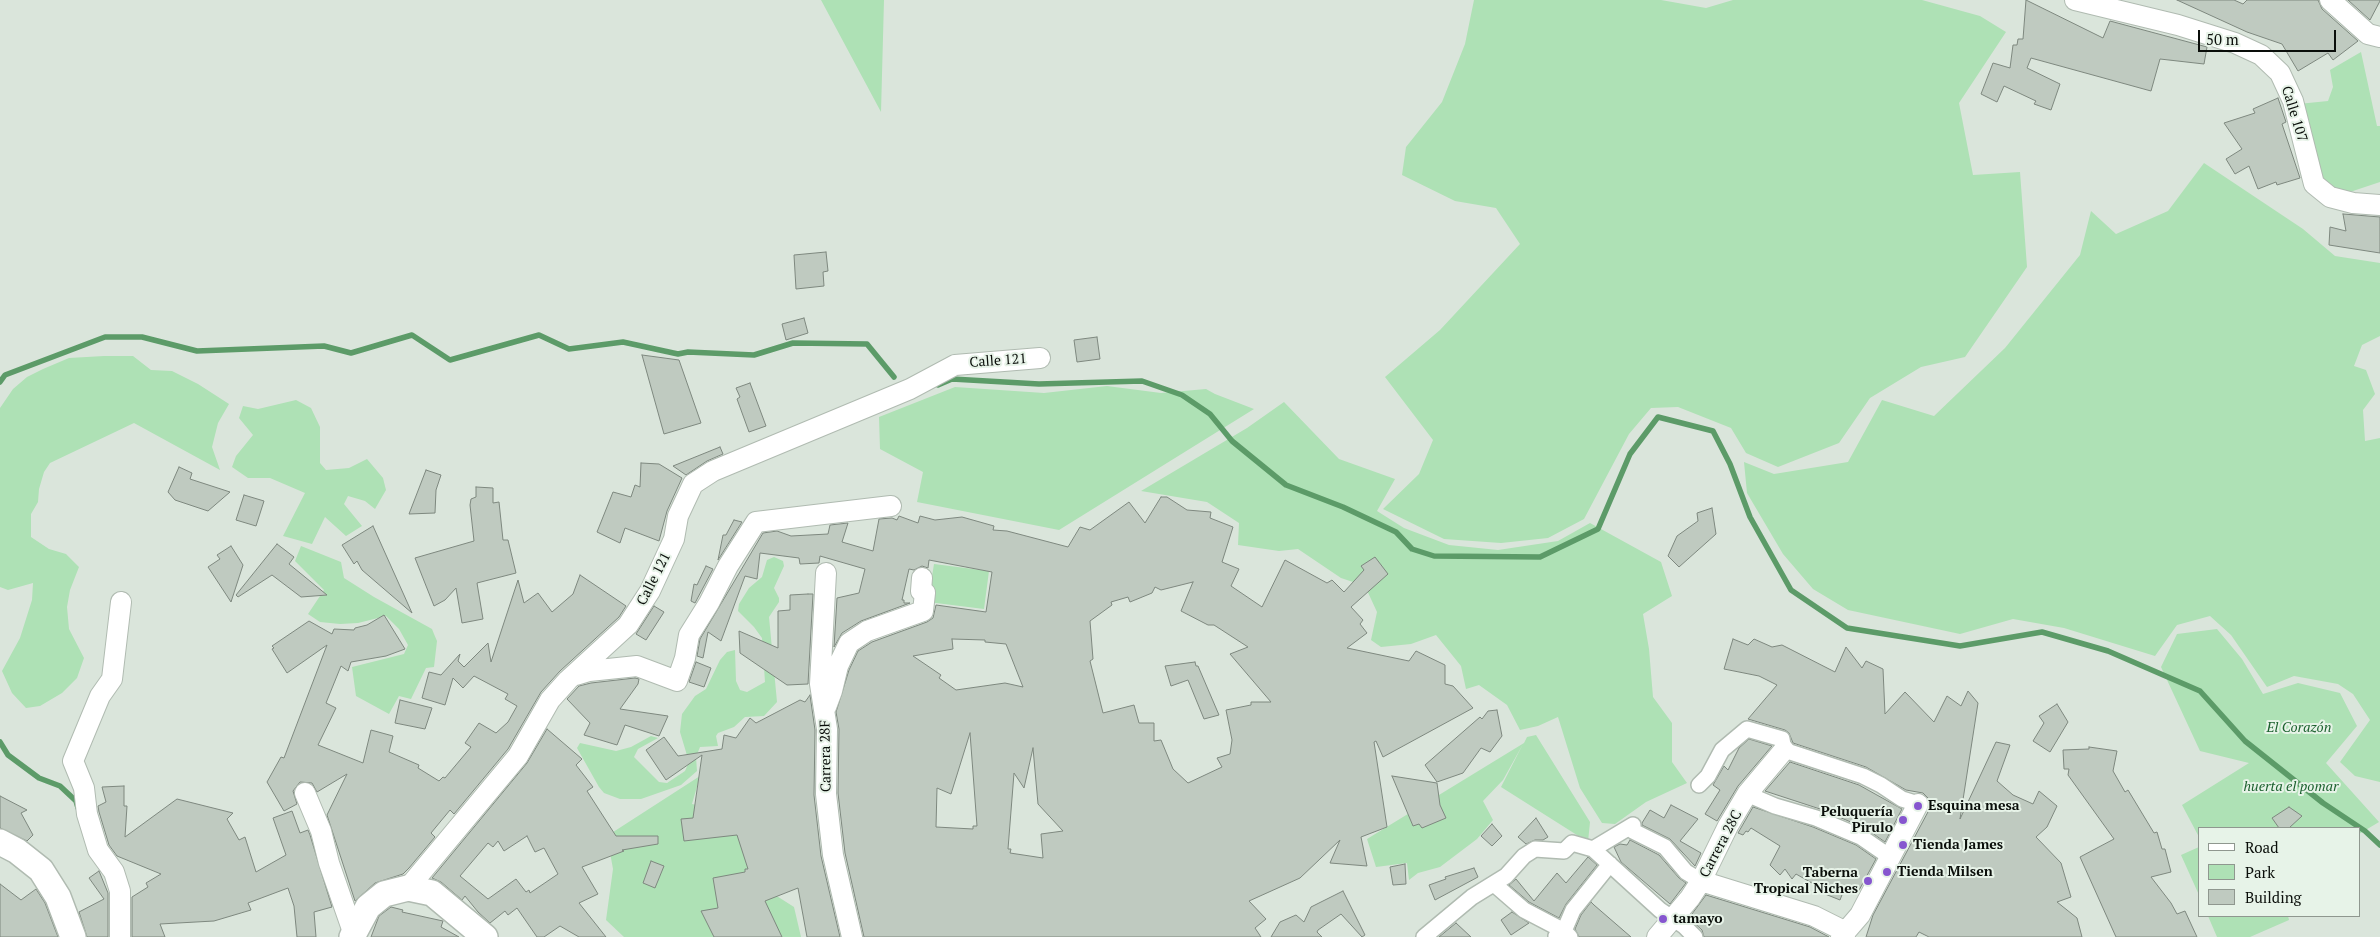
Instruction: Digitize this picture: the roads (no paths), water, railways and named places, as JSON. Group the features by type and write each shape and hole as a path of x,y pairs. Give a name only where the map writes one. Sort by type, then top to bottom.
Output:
{"street":[{"name":"Calle 107","path":"2075,0 2178,25 2235,43 2261,55 2280,73 2293,101 2314,184 2330,196 2353,203 2380,205"},
{"path":"2330,0 2368,34 2380,37"},
{"name":"Calle 121","path":"408,888 518,756 550,700 628,625 650,591 674,539 678,516 693,484 714,471 910,389 955,365 1040,358"},
{"path":"573,676 589,671 637,666 677,681 685,658 689,635 709,603 728,566 756,522 892,506"},
{"name":"Carrera 28F","path":"826,573 820,684 827,729 826,794 833,855 852,937"},
{"path":"824,712 832,691 838,666 849,642 868,631 923,611 925,593 921,591 922,578"},
{"path":"120,937 120,890 114,872 98,850 87,814 84,788 73,761 100,696 112,679 121,602"},
{"path":"1593,849 1633,825 1633,831 1665,847 1686,872 1701,882 1814,916 1844,935 1860,915 1918,804 1902,799 1863,776 1784,750 1782,739 1747,728 1722,750 1708,776 1699,785"},
{"name":"Carrera 28C","path":"1657,937 1701,882 1728,826 1748,794 1784,750"},
{"path":"305,793 321,831 329,864 352,935"},
{"path":"1748,794 1775,806 1816,818 1861,837 1890,857"},
{"path":"0,842 17,851 41,870 58,897 73,937"},
{"path":"1424,937 1472,898 1506,876 1524,856 1535,849 1564,851 1572,843 1593,849 1672,920 1684,926 1695,937"},
{"path":"1494,884 1524,910 1563,935 1573,910 1610,864"},
{"path":"352,935 368,907 384,894 408,888 432,894 485,937"}],"waterway":[{"path":"0,382 5,375 105,337 142,337 197,351 324,346 351,353 412,335 450,360 539,335 569,349 623,342 678,354 688,352 754,355 793,343 867,344 894,377"},
{"path":"938,385 952,379 1039,384 1142,381 1182,395 1210,414 1232,441 1286,485 1343,507 1396,532 1412,549 1434,556 1540,557 1598,529 1630,454 1658,417 1713,431 1730,464 1750,517 1791,590 1847,628 1960,646 2042,632 2108,651 2200,691 2245,741 2323,803 2359,827"},
{"path":"0,742 8,755 39,778 60,786 76,801 78,808"},
{"path":"2360,828 2380,845"}],"place":[{"name":"Esquina mesa","path":"1918,806"},
{"name":"Peluquería Pirulo","path":"1903,820"},
{"name":"Tienda James","path":"1903,845"},
{"name":"Tienda Milsen","path":"1887,872"},
{"name":"Taberna Tropical Niches","path":"1868,881"},
{"name":"tamayo","path":"1663,919"}],"park label":[{"name":"El Corazón","path":"2299,728"},
{"name":"huerta el pomar","path":"2291,787"}]}
